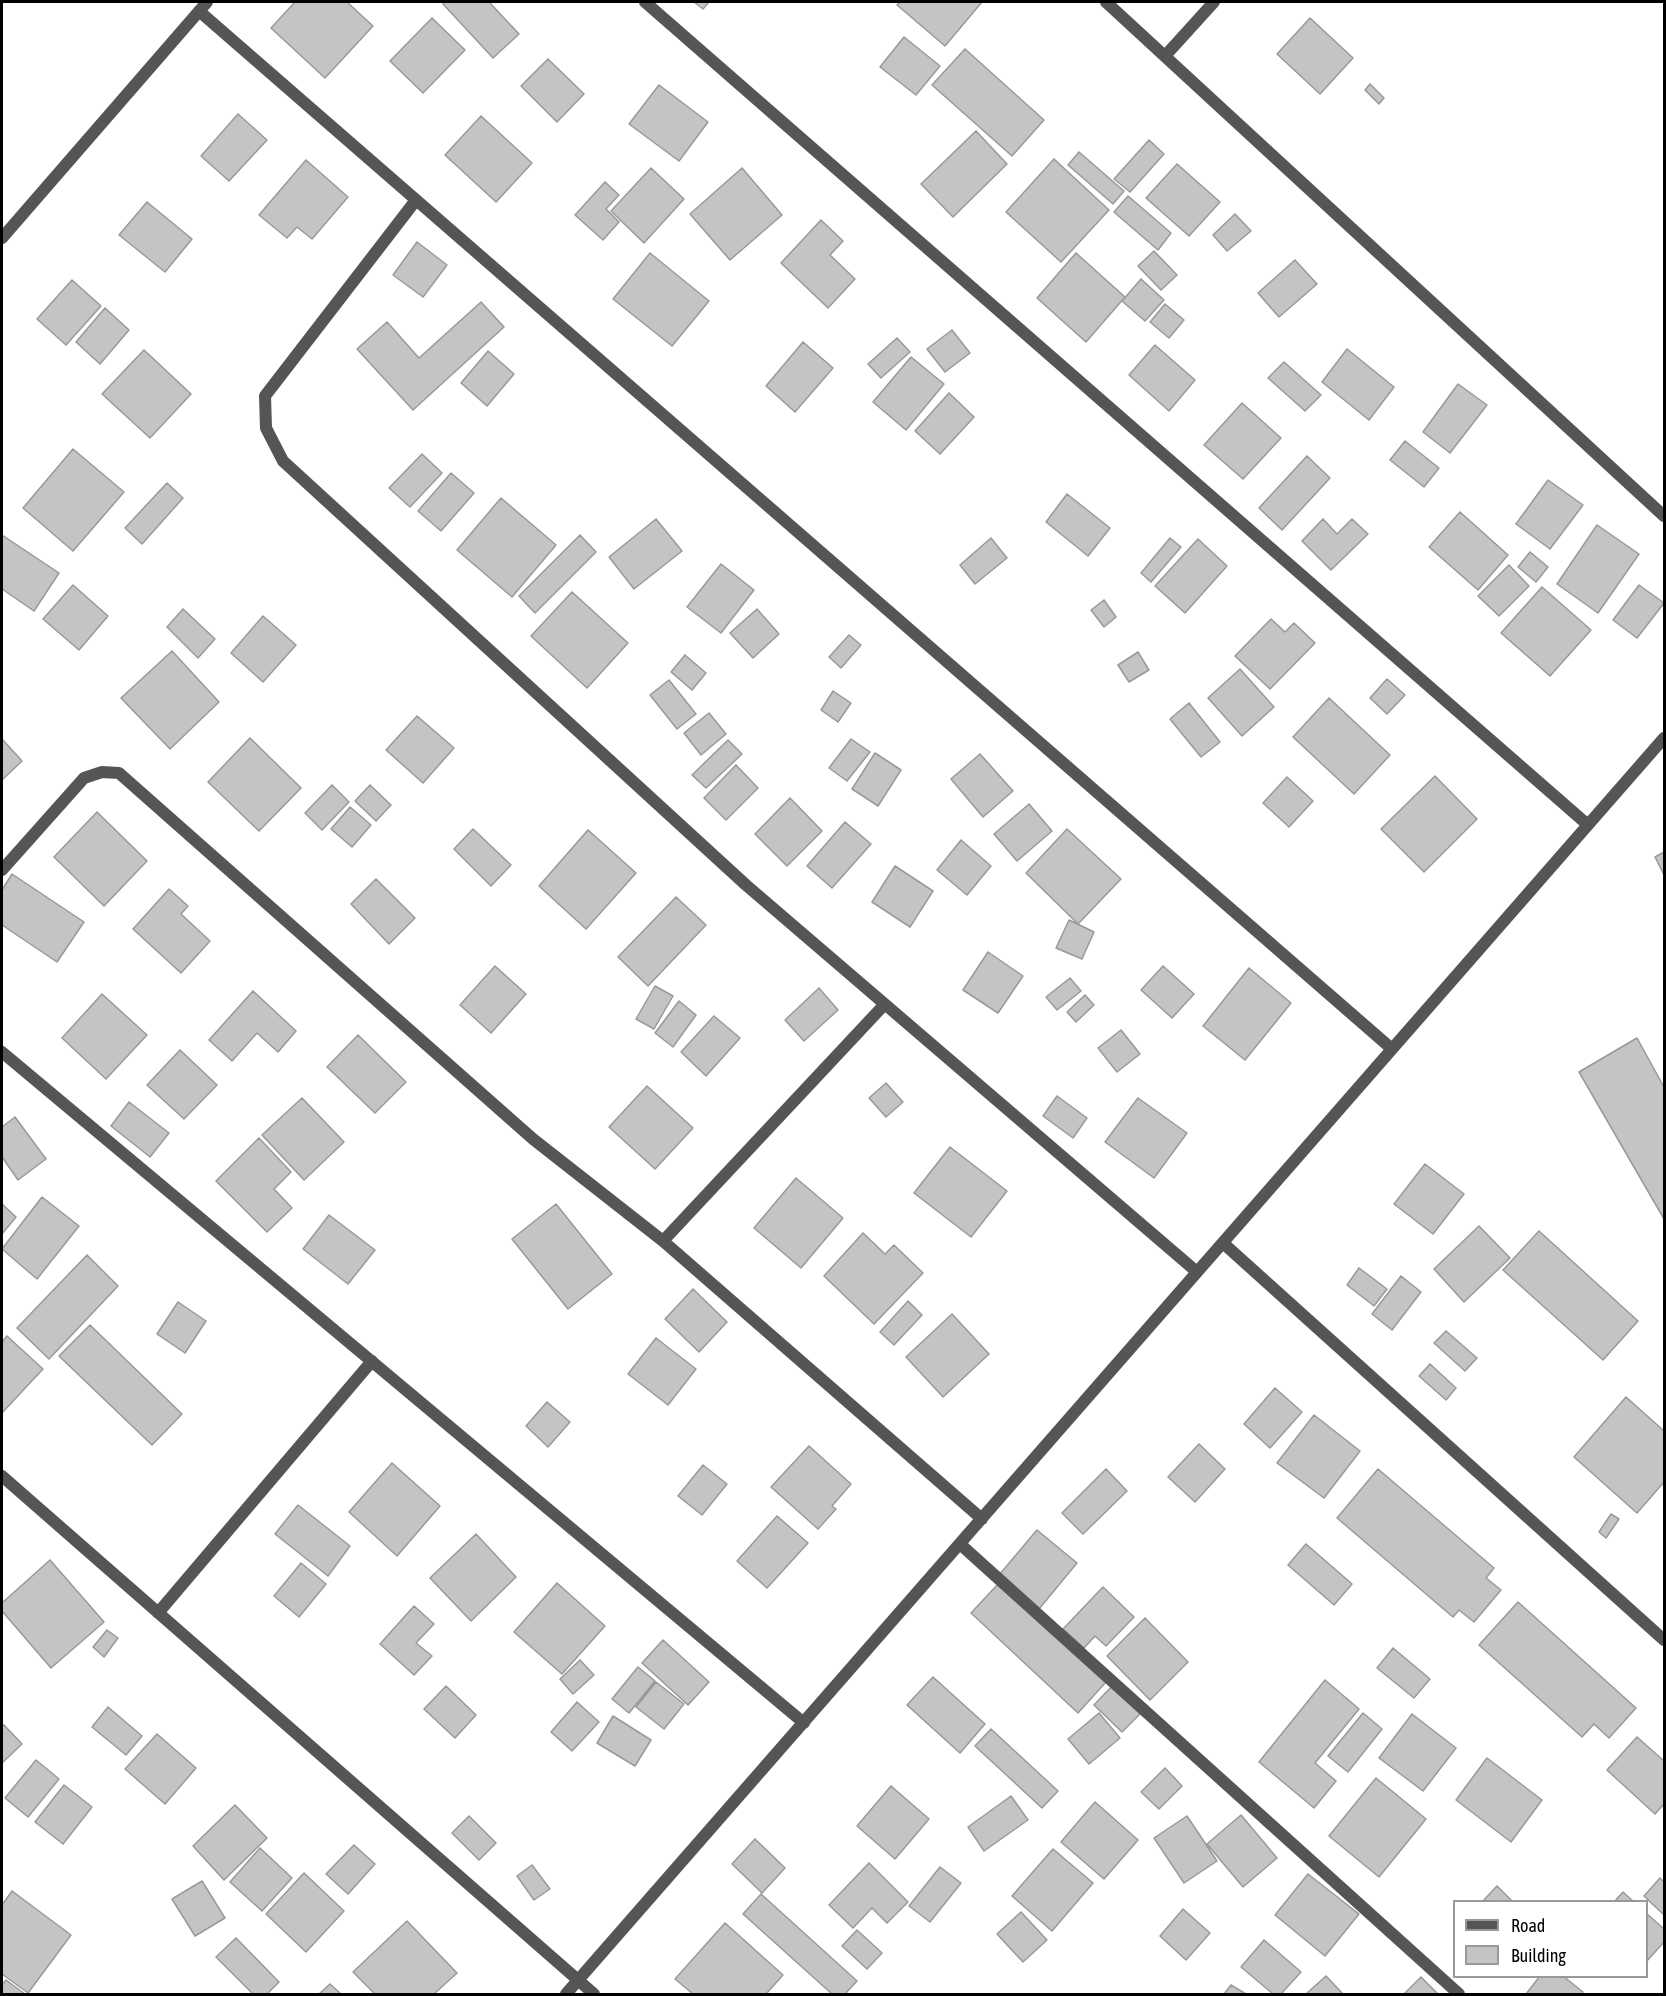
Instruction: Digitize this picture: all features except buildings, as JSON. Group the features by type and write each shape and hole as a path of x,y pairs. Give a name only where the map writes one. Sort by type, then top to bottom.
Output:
{"street":[{"path":"645,2 1588,825"},
{"path":"1106,2 1665,516"},
{"path":"1165,56 1214,2"},
{"path":"2,238 203,6 416,200 1392,1049"},
{"path":"416,200 265,396 266,428 283,460 738,877 1197,1272"},
{"path":"566,1995 1665,738"},
{"path":"2,870 84,778 102,772 119,773 533,1139 663,1241 982,1519"},
{"path":"663,1241 884,1005"},
{"path":"2,1052 804,1723"},
{"path":"1223,1243 1665,1640"},
{"path":"158,1613 372,1361"},
{"path":"2,1476 594,1995"},
{"path":"960,1544 1459,1995"}]}
